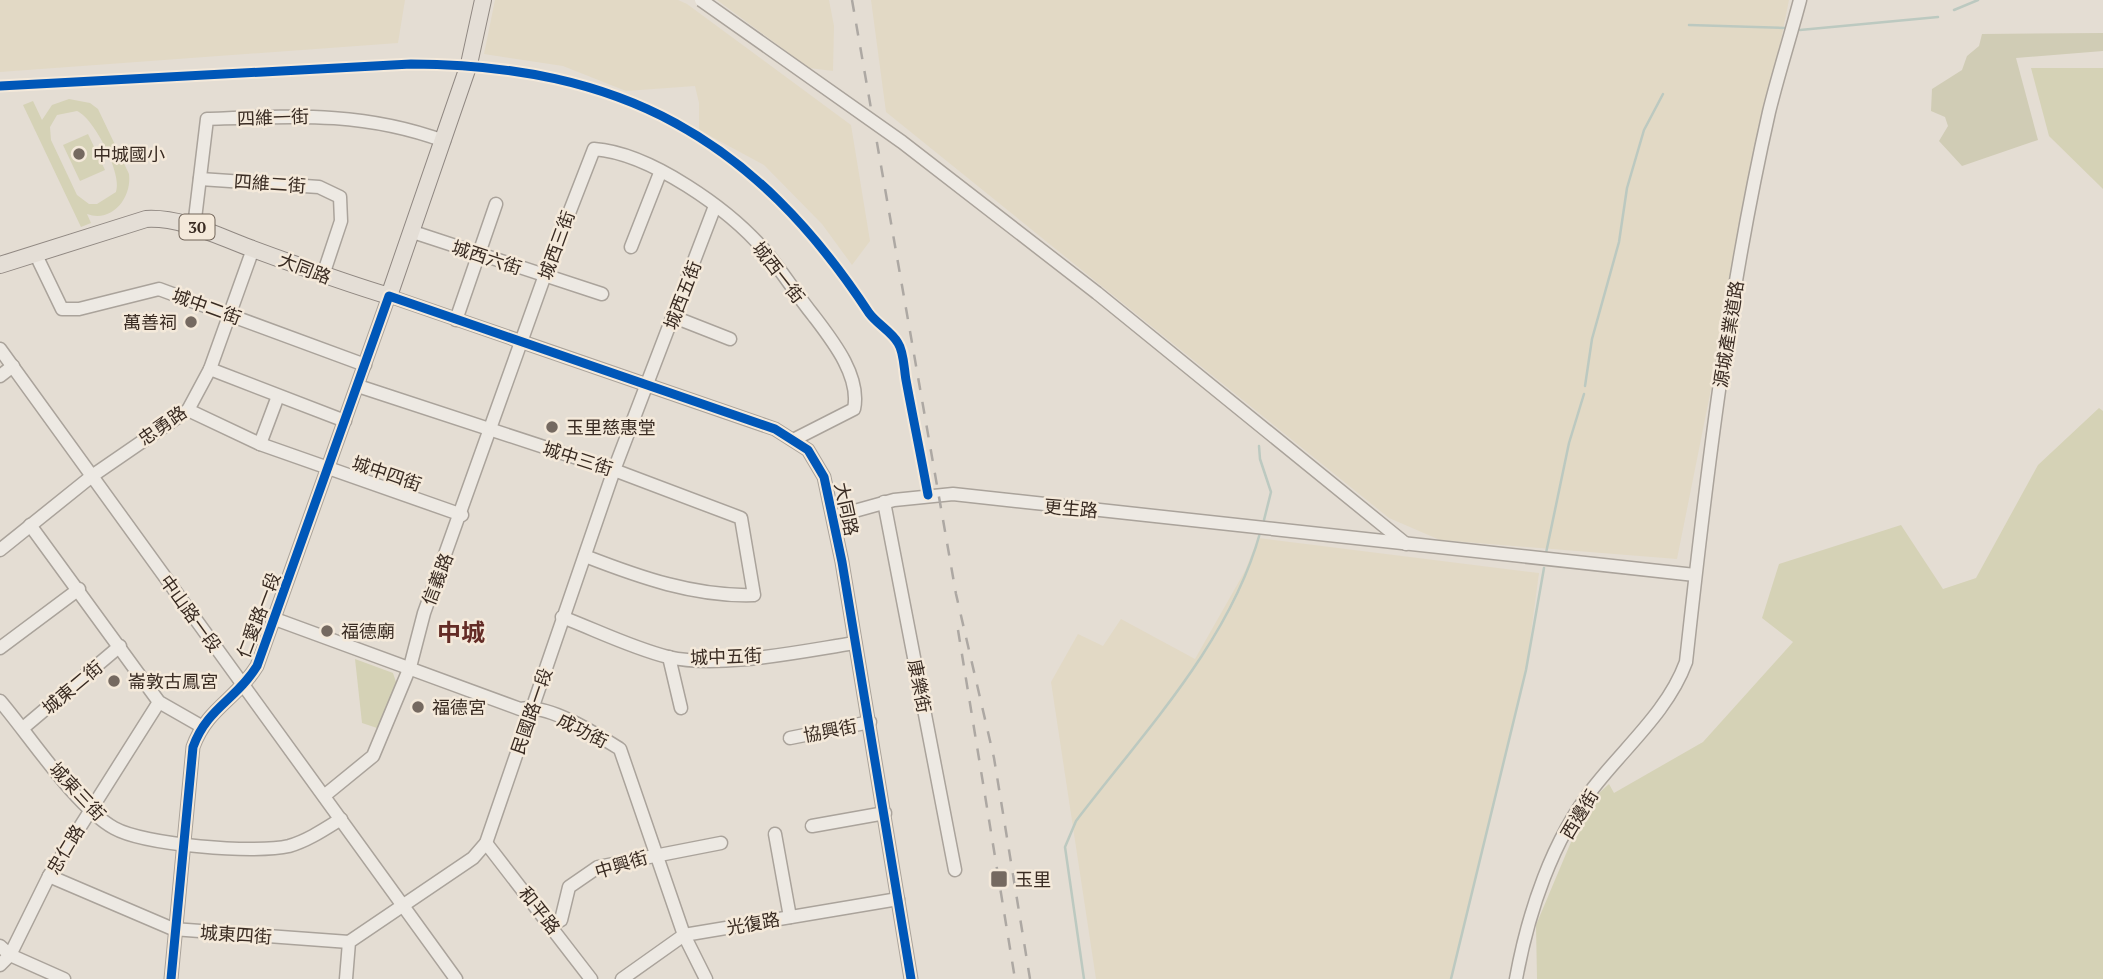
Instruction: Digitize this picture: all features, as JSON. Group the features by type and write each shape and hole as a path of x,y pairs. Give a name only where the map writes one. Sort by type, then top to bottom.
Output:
{"main road":[{"name":"仁愛路一段","path":"389,296 469,64 484,0"},
{"name":"大同路","path":"0,265 146,219 160,218 194,226 324,275 389,296"}],"street":[{"path":"701,0 902,142 1264,425 1406,544"},
{"name":"源城產業道路","path":"1682,672 1738,268 1770,111 1800,0"},
{"name":"四維一街","path":"194,226 207,120 312,115 403,126 444,141"},
{"name":"城西一街","path":"594,149 613,151 660,173 715,206 765,250 831,337 857,394 854,409 795,439"},
{"name":"城西三街","path":"522,342 594,149"},
{"path":"631,247 660,173"},
{"name":"四維二街","path":"200,179 319,187 340,197 341,221 324,275"},
{"path":"456,320 496,204"},
{"name":"城西五街","path":"648,385 715,206"},
{"name":"城西六街","path":"413,232 478,256 602,295"},
{"name":"忠勇路","path":"0,550 92,475 188,410 210,369 254,249"},
{"name":"城中二街","path":"35,253 62,309 79,309 159,289 365,365"},
{"name":"大同路","path":"389,296 795,439 818,464 833,517 870,722 911,979"},
{"name":"仁愛路一段","path":"171,979 173,929 193,747 201,726 216,709 244,687 257,666 389,296"},
{"path":"674,317 730,339"},
{"name":"信義路","path":"324,796 373,756 410,667 424,613 462,515 522,342"},
{"name":"中山路一段","path":"0,349 456,979"},
{"path":"0,376 13,366"},
{"path":"210,369 345,422"},
{"name":"民國路一段","path":"349,942 473,858 486,843 562,617 614,470 648,385"},
{"name":"城中三街","path":"358,386 614,470 741,518 754,595 723,596 658,582 584,556"},
{"path":"260,444 278,396"},
{"name":"城中四街","path":"188,410 260,444 462,515"},
{"name":"更生路","path":"833,517 884,502 953,494 1695,575"},
{"name":"康樂街","path":"884,502 955,870"},
{"path":"30,526 79,589 159,702 201,726"},
{"path":"0,648 79,589"},
{"name":"城中五街","path":"562,617 669,657 726,659 855,643"},
{"name":"成功街","path":"275,619 520,709 533,706 595,733 620,749 684,935 706,979"},
{"name":"城東二街","path":"23,728 120,646"},
{"path":"669,657 681,708"},
{"name":"西邊街","path":"1516,979 1531,913 1580,807 1675,691 1682,672"},
{"name":"城東三街","path":"0,701 65,781 114,828 147,838 256,850 289,846 341,819"},
{"name":"忠仁路","path":"0,965 5,950 49,876 159,702"},
{"name":"協興街","path":"790,738 870,722"},
{"path":"812,826 885,813"},
{"path":"775,834 790,917"},
{"name":"和平路","path":"486,843 552,925 591,979"},
{"name":"中興街","path":"552,925 561,920 569,887 598,867 720,843"},
{"name":"城東四街","path":"49,876 173,929 349,942"},
{"name":"光復路","path":"622,979 684,935 898,899"},
{"path":"346,979 349,942"},
{"path":"5,950 64,979"}],"shaded area":[{"path":"0,0 405,0 398,43 0,72"},
{"path":"495,0 678,0 687,4 851,125 870,241 852,265 822,224 764,165 699,130 699,103 695,86 626,91 563,66 484,54"},
{"path":"717,0 829,0 834,26 833,71 809,68"},
{"path":"871,0 1789,0 1677,559 1440,540 1389,518 886,112"},
{"path":"2103,33 2103,51 2016,58 2038,140 1962,166 1939,141 1948,126 1945,117 1931,111 1932,89 1962,70 1967,56 1979,46 1982,34"},
{"path":"2031,68 2103,68 2103,189 2049,136"},
{"path":"69,99 90,103 98,109 129,174 124,200 105,215 87,214 91,223 81,227 23,105 33,101 42,120 52,105","holes":["77,111 84,116 106,148 117,184 116,192 97,204 89,204 77,195 51,140 50,127 57,115"]},
{"path":"88,134 105,170 80,181 63,145"},
{"path":"2099,408 2103,411 2103,979 1537,979 1536,925 1587,804 1609,784 1614,793 1703,742 1793,642 1762,618 1779,564 1901,525 1943,589 1976,578 2038,465"},
{"path":"1258,538 1539,573 1526,670 1451,979 1096,979 1051,682 1078,634 1103,646 1121,619 1195,659 1245,571"},
{"path":"355,659 393,673 396,682 380,729 362,723"}],"waterway":[{"path":"1954,10 1978,0"},
{"path":"1800,30 1938,17"},
{"path":"1689,25 1785,28"},
{"path":"1585,386 1592,339 1619,242 1627,188 1644,130 1663,94"},
{"path":"1546,553 1569,443 1584,394"},
{"path":"1259,446 1260,459 1271,492 1264,520"},
{"path":"1084,979 1065,847 1076,821 1156,720 1206,649 1228,612 1260,533"},
{"path":"1451,979 1526,670 1544,568"}],"railway":[{"path":"852,0 956,594 994,758 1030,979"},
{"path":"958,630 1015,979"}],"cycle path":[{"path":"0,86 411,64 486,68 555,79 618,97 676,123 729,158 778,200 825,252 872,317 895,339 903,356 928,495"},
{"path":"171,979 193,747 206,723 257,666 389,296 775,429 808,450 824,477 842,562 911,979"}],"place":[{"name":"中城國小","path":"79,154"},
{"name":"萬善祠","path":"191,322"},
{"name":"玉里慈惠堂","path":"552,427"},
{"name":"福德廟","path":"327,631"},
{"name":"崙敦古鳳宮","path":"114,681"},
{"name":"福德宮","path":"418,707"},
{"name":"玉里","path":"999,879"}],"district":[{"name":"中城","path":"461,632"}]}
